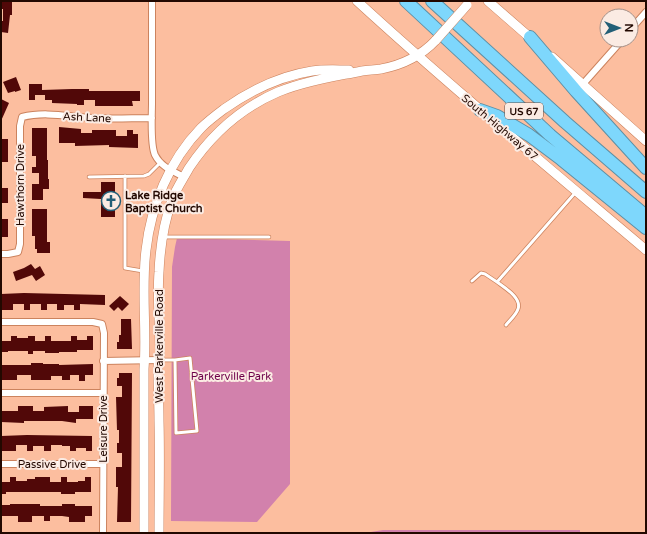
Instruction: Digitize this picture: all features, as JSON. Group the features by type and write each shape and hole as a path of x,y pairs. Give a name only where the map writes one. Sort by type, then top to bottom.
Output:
{"highway":[{"name":"US 67","path":"406,1 550,135 646,216"},
{"name":"US 67","path":"432,1 565,122 646,192"},
{"path":"530,37 646,168"},
{"path":"480,110 497,116 529,135 646,228"}],"main road":[{"name":"South Highway 67","path":"357,1 417,56 646,250"},
{"path":"490,2 646,142"},
{"path":"366,71 402,64 417,56 436,40 469,3"},
{"name":"West Parkerville Road","path":"144,533 144,271 149,229 158,197 171,170 188,143 201,127 231,104 252,91 283,78 306,72 328,70 366,71"},
{"name":"West Parkerville Road","path":"159,533 159,272 163,237 172,200 184,177 206,146 240,113 278,92 312,81 366,71"},
{"path":"144,271 159,272"},
{"path":"144,494 148,533"}],"street":[{"path":"152,1 153,144 155,154 160,163 184,177"},
{"path":"639,20 646,12"},
{"path":"583,84 615,48"},
{"name":"Ash Lane","path":"22,117 31,115 63,115 94,118 152,118"},
{"name":"Hawthorn Drive","path":"1,254 18,252 20,244 20,126 22,117"},
{"name":"Leisure Drive","path":"1,322 93,322 102,324 104,334 103,533"},
{"path":"103,361 159,360"},
{"path":"1,393 103,393"},
{"name":"Passive Drive","path":"1,464 103,464"}],"lane":[{"path":"89,177 144,176 149,174 160,163"},
{"path":"125,176 125,268 144,271"},
{"path":"497,282 576,191"},
{"path":"163,237 269,237"},
{"path":"472,281 481,273 485,274 510,292 517,300 519,305 518,310 506,325"},
{"path":"159,360 190,358 197,431 176,433 175,360"}],"green space":[{"name":"Parkerville Park","path":"177,238 290,241 290,484 257,522 171,521 172,267"},
{"path":"383,530 580,530 580,533 371,533"}],"building":[{"path":"1,2 12,2 12,15 10,15 8,33 1,32 3,9 1,9"},
{"path":"16,77 21,90 8,93 3,82"},
{"path":"29,84 42,84 42,90 89,89 89,91 140,91 140,101 132,101 133,106 95,106 95,100 84,100 84,105 52,103 52,100 45,100 45,95 35,95 35,100 29,100"},
{"path":"1,99 9,103 1,121"},
{"path":"59,127 81,129 81,133 92,133 92,130 116,130 116,136 127,136 127,130 133,130 133,134 138,134 138,148 109,147 109,145 75,146 75,143 59,143"},
{"path":"32,128 47,128 49,189 43,189 43,200 32,200 32,184 39,184 39,173 32,173 32,167 36,167 36,156 32,156"},
{"path":"1,139 8,139 8,162 1,162"},
{"name":"Lake Ridge Baptist Church","path":"101,182 115,182 115,197 120,197 120,203 115,203 115,217 101,217 101,199 83,198 83,192 101,192"},
{"path":"1,188 8,188 8,203 1,203"},
{"path":"32,209 47,209 47,242 50,242 50,253 37,253 37,249 35,249 35,236 32,236"},
{"path":"1,219 8,219 8,237 1,237"},
{"path":"31,264 35,269 40,266 45,275 36,281 32,275 16,281 13,272"},
{"path":"24,293 105,295 105,305 80,304 80,310 74,310 74,305 64,305 64,310 57,310 57,304 47,304 47,310 41,310 41,304 30,304 30,310 24,310 24,304 13,304 13,310 1,310 1,294"},
{"path":"120,296 129,304 122,311 118,307 114,311 109,306"},
{"path":"121,319 131,319 132,349 117,349 119,335 121,335"},
{"path":"11,336 17,336 17,338 28,338 28,336 35,336 35,341 45,341 45,336 51,336 51,341 71,341 71,336 77,336 77,340 87,340 87,336 93,336 93,350 77,350 77,352 59,353 33,351 33,354 28,354 28,351 1,352 1,341 11,341"},
{"path":"31,363 59,365 93,364 93,375 85,375 85,381 79,381 79,375 70,375 70,380 62,380 62,376 51,376 51,380 31,380 31,375 17,375 17,380 1,380 1,365 31,365"},
{"path":"119,373 132,373 131,522 117,522 118,487 116,487 116,467 122,467 122,453 117,453 119,430 117,430 116,397 122,397 122,386 117,386 117,378 119,378"},
{"path":"18,406 33,406 33,411 44,411 44,407 68,406 68,412 79,412 79,406 93,406 93,419 76,419 76,423 62,421 24,421 24,423 1,422 1,411 18,411"},
{"path":"1,436 92,436 92,451 86,451 86,448 76,448 76,451 70,451 70,446 51,445 51,451 44,451 44,446 33,446 33,451 27,451 27,445 16,445 16,451 1,451"},
{"path":"10,477 16,477 16,481 27,481 27,479 35,479 35,477 50,477 50,482 61,482 61,477 67,477 67,482 78,482 85,481 85,477 91,477 91,492 61,494 61,492 6,492 6,494 1,494 1,482 10,482"},
{"path":"62,504 75,504 75,506 92,506 92,516 85,516 85,522 69,522 69,517 62,516 50,516 50,521 44,521 44,516 32,516 32,522 18,522 18,516 1,516 1,505 62,506"}],"place":[{"name":"Lake Ridge Baptist Church","path":"111,201"}]}
